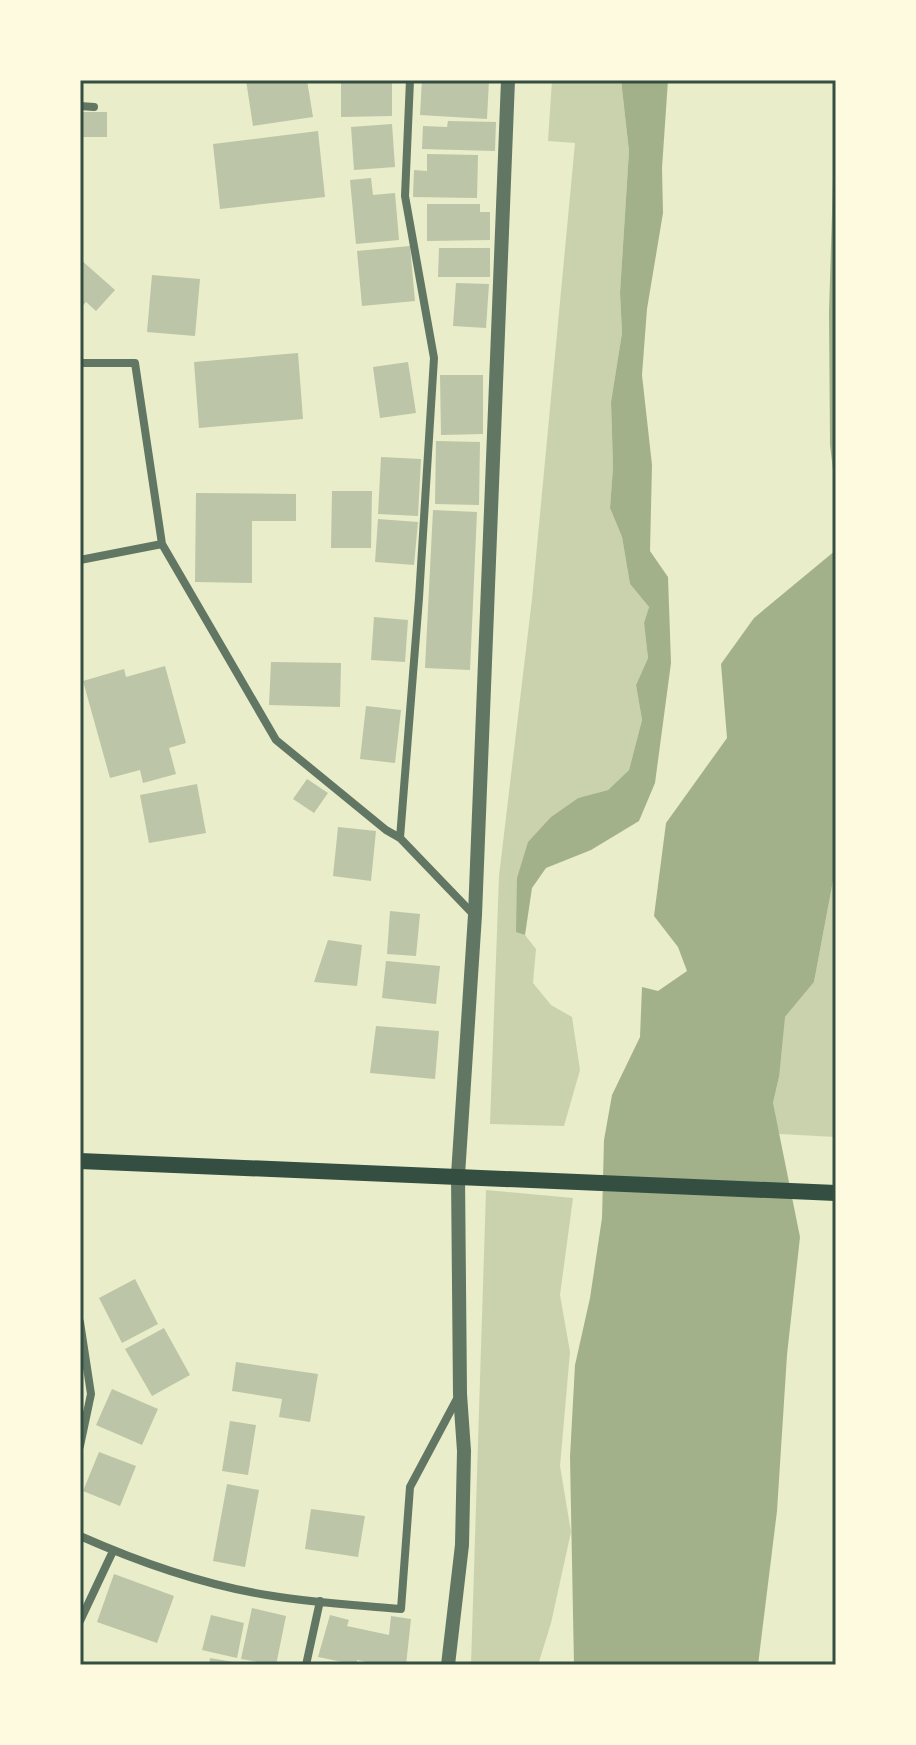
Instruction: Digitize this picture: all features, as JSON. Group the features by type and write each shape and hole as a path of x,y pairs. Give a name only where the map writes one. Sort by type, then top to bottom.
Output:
{"main road":[{"path":"80,1161 836,1193"}],"street":[{"path":"400,838 434,358 405,196 410,80"},
{"path":"448,1665 462,1545 464,1451 460,1394 458,1175 475,915 508,80"},
{"path":"80,106 94,107"},
{"path":"80,363 135,363 162,544 276,740 386,830 400,838 475,915"},
{"path":"80,560 162,544"},
{"path":"80,1322 91,1394 80,1446"},
{"path":"80,1536 113,1551 220,1586 274,1597 401,1609 410,1487 460,1394"},
{"path":"80,1621 113,1551"},
{"path":"306,1665 320,1601"}],"shaded area":[{"path":"552,80 621,80 629,151 620,293 622,333 611,402 613,467 610,508 622,537 630,584 649,607 644,623 648,658 636,685 642,720 629,770 608,790 578,798 551,817 516,931 525,935 536,949 533,983 551,1005 572,1017 580,1070 564,1126 490,1124 499,876 532,599 575,143 548,141"},
{"path":"621,80 668,80 662,168 663,213 647,309 642,375 652,465 650,551 668,577 671,663 655,783 639,821 591,850 546,868 532,888 525,935 516,932 517,878 528,842 551,817 578,798 608,790 629,770 642,720 636,685 648,658 644,623 649,607 630,584 622,537 610,508 613,467 611,402 622,333 620,293 629,151"},
{"path":"836,80 836,495 830,445 829,312"},
{"path":"836,550 836,865 814,982 785,1017 773,1103 800,1237 787,1355 777,1511 758,1665 574,1665 570,1457 575,1365 590,1298 602,1218 604,1140 612,1095 640,1037 642,987 658,991 687,971 678,947 654,916 666,823 727,738 721,664 754,618"},
{"path":"836,865 836,1137 779,1134 768,1125 779,1077 771,1034 814,982"},
{"path":"486,1190 573,1198 560,1295 570,1352 560,1466 571,1532 551,1623 538,1665 471,1665"}],"building":[{"path":"246,80 307,80 313,117 253,126"},
{"path":"341,80 392,80 392,116 341,117"},
{"path":"422,80 489,80 487,119 420,115"},
{"path":"80,112 107,112 107,137 80,137"},
{"path":"448,121 496,122 495,151 422,149 423,126 447,127"},
{"path":"392,124 395,167 354,170 351,127"},
{"path":"318,131 325,197 220,209 213,144"},
{"path":"427,154 478,155 477,198 413,197 414,170 427,171"},
{"path":"371,178 373,195 395,193 399,240 356,244 350,180"},
{"path":"427,204 480,204 480,212 490,212 490,240 427,241"},
{"path":"410,246 415,301 362,306 357,251"},
{"path":"439,248 490,248 490,277 438,277"},
{"path":"80,259 115,290 96,311 86,302 80,309"},
{"path":"152,275 200,279 195,336 147,332"},
{"path":"456,283 489,284 486,328 453,326"},
{"path":"298,353 303,419 199,428 194,362"},
{"path":"408,362 416,413 380,418 373,367"},
{"path":"440,375 483,375 483,434 441,435"},
{"path":"436,441 480,442 479,505 435,504"},
{"path":"381,457 421,459 418,516 378,514"},
{"path":"332,491 372,491 371,548 331,548"},
{"path":"196,493 296,494 296,521 252,521 252,583 195,582"},
{"path":"433,510 477,512 470,670 425,668"},
{"path":"378,519 418,522 414,565 375,562"},
{"path":"374,617 408,620 405,662 371,660"},
{"path":"271,662 341,663 340,707 269,705"},
{"path":"165,666 186,743 169,748 176,774 143,783 140,770 110,778 83,681 124,669 126,677"},
{"path":"366,706 401,710 395,763 360,759"},
{"path":"307,779 328,793 314,813 293,799"},
{"path":"197,784 206,833 149,843 140,795"},
{"path":"338,827 376,831 371,881 333,876"},
{"path":"390,911 420,914 416,956 387,954"},
{"path":"328,940 362,945 357,986 314,982"},
{"path":"386,961 440,966 436,1004 382,998"},
{"path":"376,1026 439,1031 435,1079 370,1073"},
{"path":"135,1279 158,1324 122,1343 99,1298"},
{"path":"164,1328 190,1375 152,1396 125,1349"},
{"path":"236,1362 318,1374 310,1422 279,1417 282,1399 232,1391"},
{"path":"112,1389 158,1409 142,1445 96,1425"},
{"path":"230,1421 256,1425 248,1475 222,1471"},
{"path":"99,1452 136,1466 120,1506 83,1491"},
{"path":"227,1484 259,1490 245,1567 213,1561"},
{"path":"311,1509 365,1516 358,1557 305,1549"},
{"path":"114,1574 174,1596 157,1643 97,1622"},
{"path":"252,1608 286,1616 276,1665 241,1659"},
{"path":"211,1615 244,1623 237,1658 202,1650"},
{"path":"330,1615 349,1620 347,1626 389,1635 391,1616 411,1619 406,1665 382,1665 357,1660 357,1665 318,1657"},
{"path":"210,1658 239,1663 239,1665 209,1665"}]}
